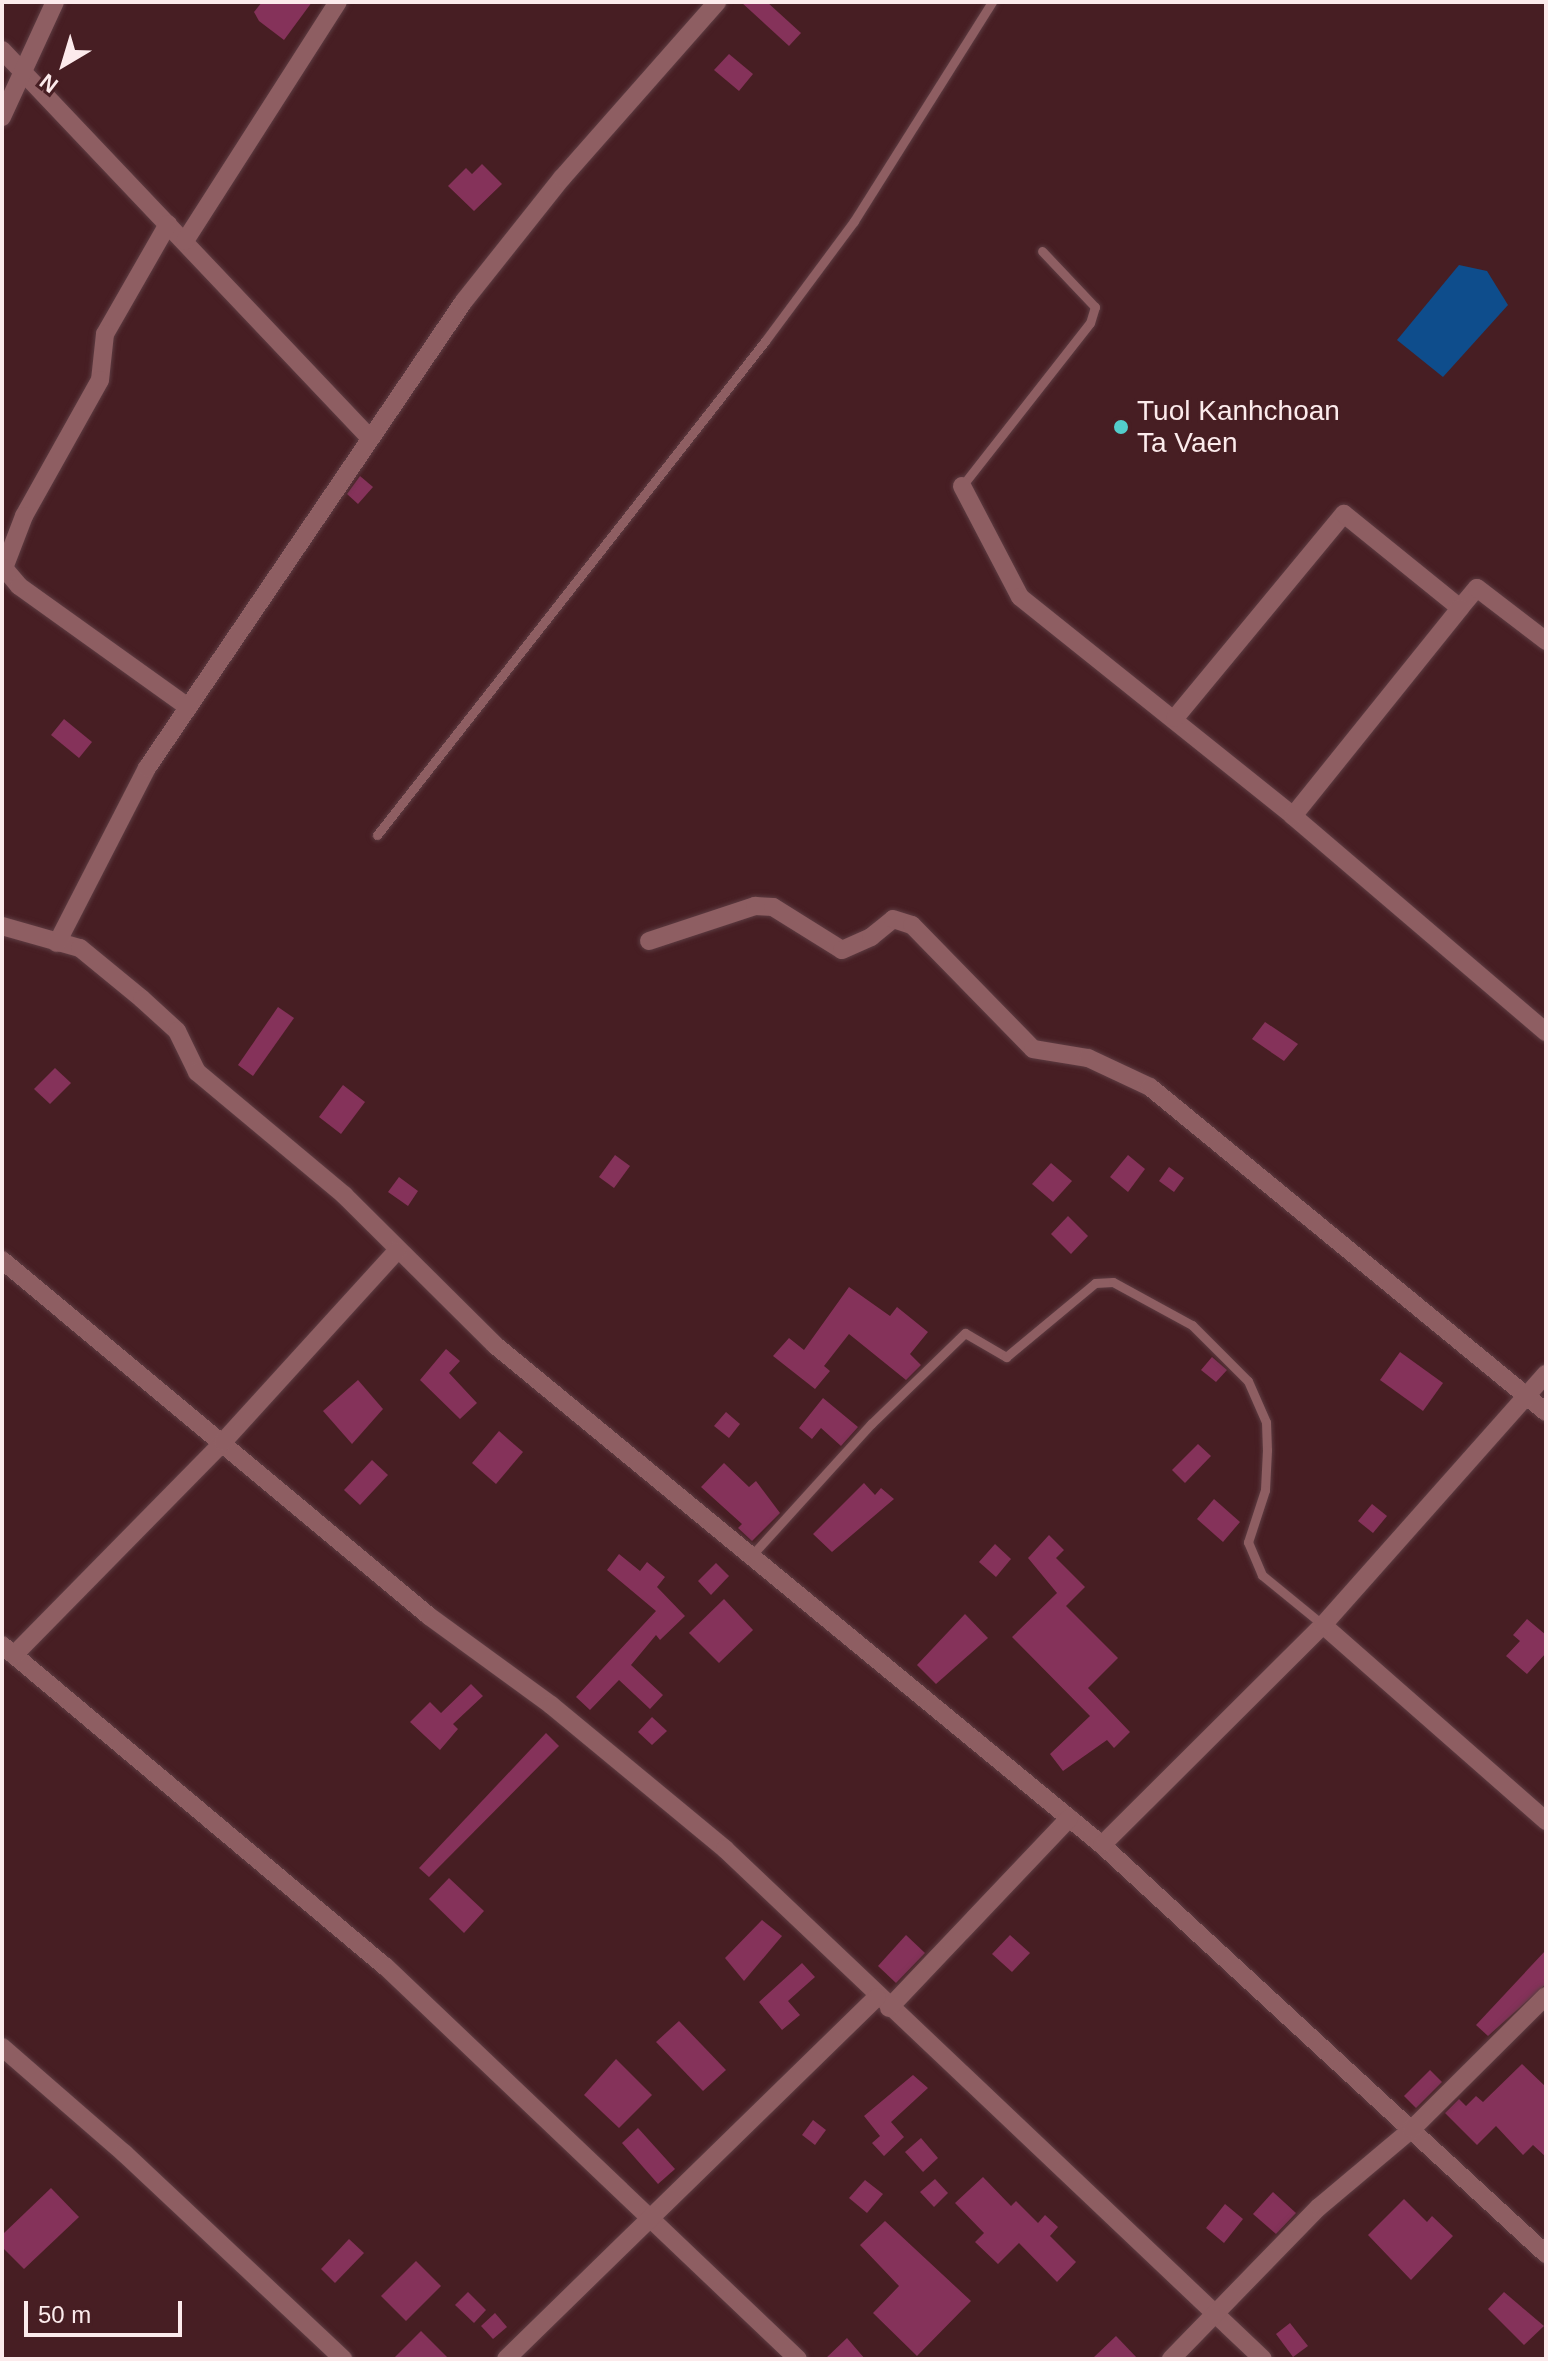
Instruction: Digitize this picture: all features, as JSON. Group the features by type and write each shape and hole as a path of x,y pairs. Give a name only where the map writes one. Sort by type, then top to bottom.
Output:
{"street":[{"path":"2,117 25,75 55,2"},
{"path":"185,241 338,2"},
{"path":"57,943 139,782 464,301 562,178 717,2"},
{"path":"2,50 370,438"},
{"path":"168,224 105,334 100,380 24,516 4,568 19,586 188,707"},
{"path":"962,486 1020,597 1175,718 1546,1032"},
{"path":"1175,718 1344,514 1460,608"},
{"path":"1293,816 1477,588 1546,641"},
{"path":"649,941 755,906 773,907 842,950 871,937 893,919 912,925 1033,1049 1088,1058 1150,1087 1546,1412"},
{"path":"2,926 80,948 177,1031 197,1072 344,1195 495,1345 753,1554 1102,1845 1546,2254"},
{"path":"397,1251 223,1442 8,1650 385,1966 798,2359"},
{"path":"2,1260 429,1616 551,1705 725,1849 1263,2359"},
{"path":"1102,1845 1323,1625 1546,1374"},
{"path":"1323,1625 1546,1821"},
{"path":"506,2359 649,2216 883,2002 1069,1818"},
{"path":"1171,2359 1319,2207 1412,2129 1546,1996"},
{"path":"2,2047 124,2153 343,2359"}],"lane":[{"path":"377,835 774,329 854,221 992,2"},
{"path":"962,486 1090,323 1095,307 1042,251"},
{"path":"753,1554 871,1424 965,1333 1006,1357 1095,1283 1113,1282 1192,1325 1248,1381 1266,1422 1267,1450 1265,1490 1248,1542 1262,1575 1323,1625"}],"water":[{"path":"1459,265 1487,271 1508,305 1443,377 1397,340"}],"building":[{"path":"262,2 312,2 284,40 259,21 254,12"},
{"path":"741,2 767,2 801,33 789,46"},
{"path":"729,54 753,74 739,91 714,70"},
{"path":"482,164 502,184 474,211 448,186 466,168 472,174"},
{"path":"360,476 373,487 358,504 347,494"},
{"path":"64,719 92,742 79,758 51,735"},
{"path":"278,1007 294,1018 253,1076 238,1065"},
{"path":"1265,1022 1298,1044 1284,1061 1252,1039"},
{"path":"55,1068 71,1083 50,1104 34,1089"},
{"path":"343,1085 365,1102 341,1134 319,1117"},
{"path":"615,1155 630,1166 614,1188 599,1177"},
{"path":"1128,1155 1145,1169 1128,1192 1110,1177"},
{"path":"1051,1163 1072,1181 1053,1202 1032,1184"},
{"path":"1169,1167 1184,1178 1174,1192 1159,1181"},
{"path":"399,1177 418,1191 408,1206 388,1192"},
{"path":"1068,1216 1088,1236 1071,1254 1051,1234"},
{"path":"849,1287 890,1316 897,1307 928,1332 910,1354 921,1365 906,1380 849,1334 824,1366 830,1371 815,1389 773,1356 789,1338 804,1350"},
{"path":"446,1349 460,1361 449,1373 477,1403 460,1419 420,1380"},
{"path":"1400,1352 1443,1383 1423,1411 1380,1380"},
{"path":"1212,1357 1227,1370 1216,1382 1201,1370"},
{"path":"358,1380 383,1409 352,1444 323,1411"},
{"path":"823,1398 858,1427 841,1446 821,1428 812,1439 799,1428"},
{"path":"726,1412 740,1424 729,1438 714,1426"},
{"path":"499,1431 523,1452 496,1484 472,1463"},
{"path":"1198,1444 1211,1456 1185,1483 1172,1470"},
{"path":"372,1460 388,1475 360,1505 344,1490"},
{"path":"724,1463 749,1487 756,1481 780,1513 752,1541 738,1528 742,1524 701,1487"},
{"path":"864,1483 875,1495 881,1488 894,1499 832,1552 813,1534"},
{"path":"1214,1499 1240,1522 1223,1542 1197,1519"},
{"path":"1372,1504 1387,1516 1373,1533 1358,1521"},
{"path":"1049,1535 1064,1550 1056,1558 1085,1587 1066,1606 1118,1658 1088,1688 1130,1732 1114,1748 1107,1740 1063,1771 1050,1754 1090,1716 1012,1637 1057,1593 1028,1558"},
{"path":"995,1544 1011,1559 996,1577 979,1562"},
{"path":"619,1554 640,1571 647,1562 665,1577 657,1587 685,1616 660,1640 656,1635 631,1665 663,1695 650,1709 619,1680 590,1710 576,1697 656,1611 607,1570"},
{"path":"716,1563 729,1576 711,1595 698,1581"},
{"path":"724,1599 753,1630 719,1663 689,1633"},
{"path":"965,1614 988,1638 936,1684 917,1665"},
{"path":"1527,1619 1546,1635 1546,1653 1527,1674 1506,1656 1520,1641 1513,1635"},
{"path":"471,1684 483,1696 453,1724 458,1729 440,1750 410,1722 430,1702 441,1713"},
{"path":"652,1717 667,1731 652,1745 638,1732"},
{"path":"546,1733 559,1746 429,1877 419,1868"},
{"path":"449,1878 484,1911 464,1933 429,1899"},
{"path":"762,1920 782,1936 744,1981 725,1958"},
{"path":"906,1935 925,1953 896,1983 878,1966"},
{"path":"1010,1935 1030,1953 1012,1972 992,1954"},
{"path":"1546,1950 1546,1984 1488,2036 1476,2025"},
{"path":"802,1963 815,1977 788,2001 800,2015 782,2030 759,2002"},
{"path":"679,2021 726,2070 703,2091 656,2042"},
{"path":"616,2059 652,2095 619,2128 584,2095"},
{"path":"1522,2064 1546,2087 1546,2157 1533,2145 1523,2155 1496,2126 1477,2145 1445,2113 1459,2099 1466,2106 1476,2096 1483,2102"},
{"path":"1430,2070 1442,2082 1416,2108 1404,2096"},
{"path":"913,2075 928,2088 891,2122 904,2137 884,2156 872,2143 880,2136 864,2116"},
{"path":"813,2120 826,2130 815,2145 802,2135"},
{"path":"638,2128 675,2169 658,2184 622,2143"},
{"path":"921,2138 938,2158 923,2172 905,2152"},
{"path":"983,2177 1011,2206 1016,2201 1038,2223 1045,2215 1058,2227 1050,2236 1076,2262 1057,2282 1019,2243 998,2264 975,2242 984,2233 955,2203"},
{"path":"935,2179 948,2193 934,2207 920,2192"},
{"path":"865,2180 883,2194 867,2213 849,2198"},
{"path":"51,2188 79,2217 24,2269 2,2247 2,2235"},
{"path":"1273,2192 1296,2213 1276,2234 1253,2214"},
{"path":"1404,2199 1427,2222 1432,2216 1453,2236 1411,2280 1368,2235"},
{"path":"1225,2204 1243,2219 1224,2243 1206,2228"},
{"path":"885,2221 971,2301 917,2356 873,2313 899,2286 860,2245"},
{"path":"349,2239 364,2253 335,2283 321,2269"},
{"path":"416,2261 441,2286 406,2321 381,2296"},
{"path":"468,2292 486,2310 474,2323 455,2305"},
{"path":"1504,2292 1544,2326 1524,2345 1488,2309"},
{"path":"495,2313 507,2327 493,2339 481,2326"},
{"path":"1290,2323 1308,2346 1293,2357 1276,2334"},
{"path":"421,2331 449,2359 393,2359"},
{"path":"1116,2336 1138,2359 1092,2359"},
{"path":"847,2338 865,2359 825,2359"}],"place":[{"name":"Tuol Kanhchoan Ta Vaen","path":"1121,427"}]}
